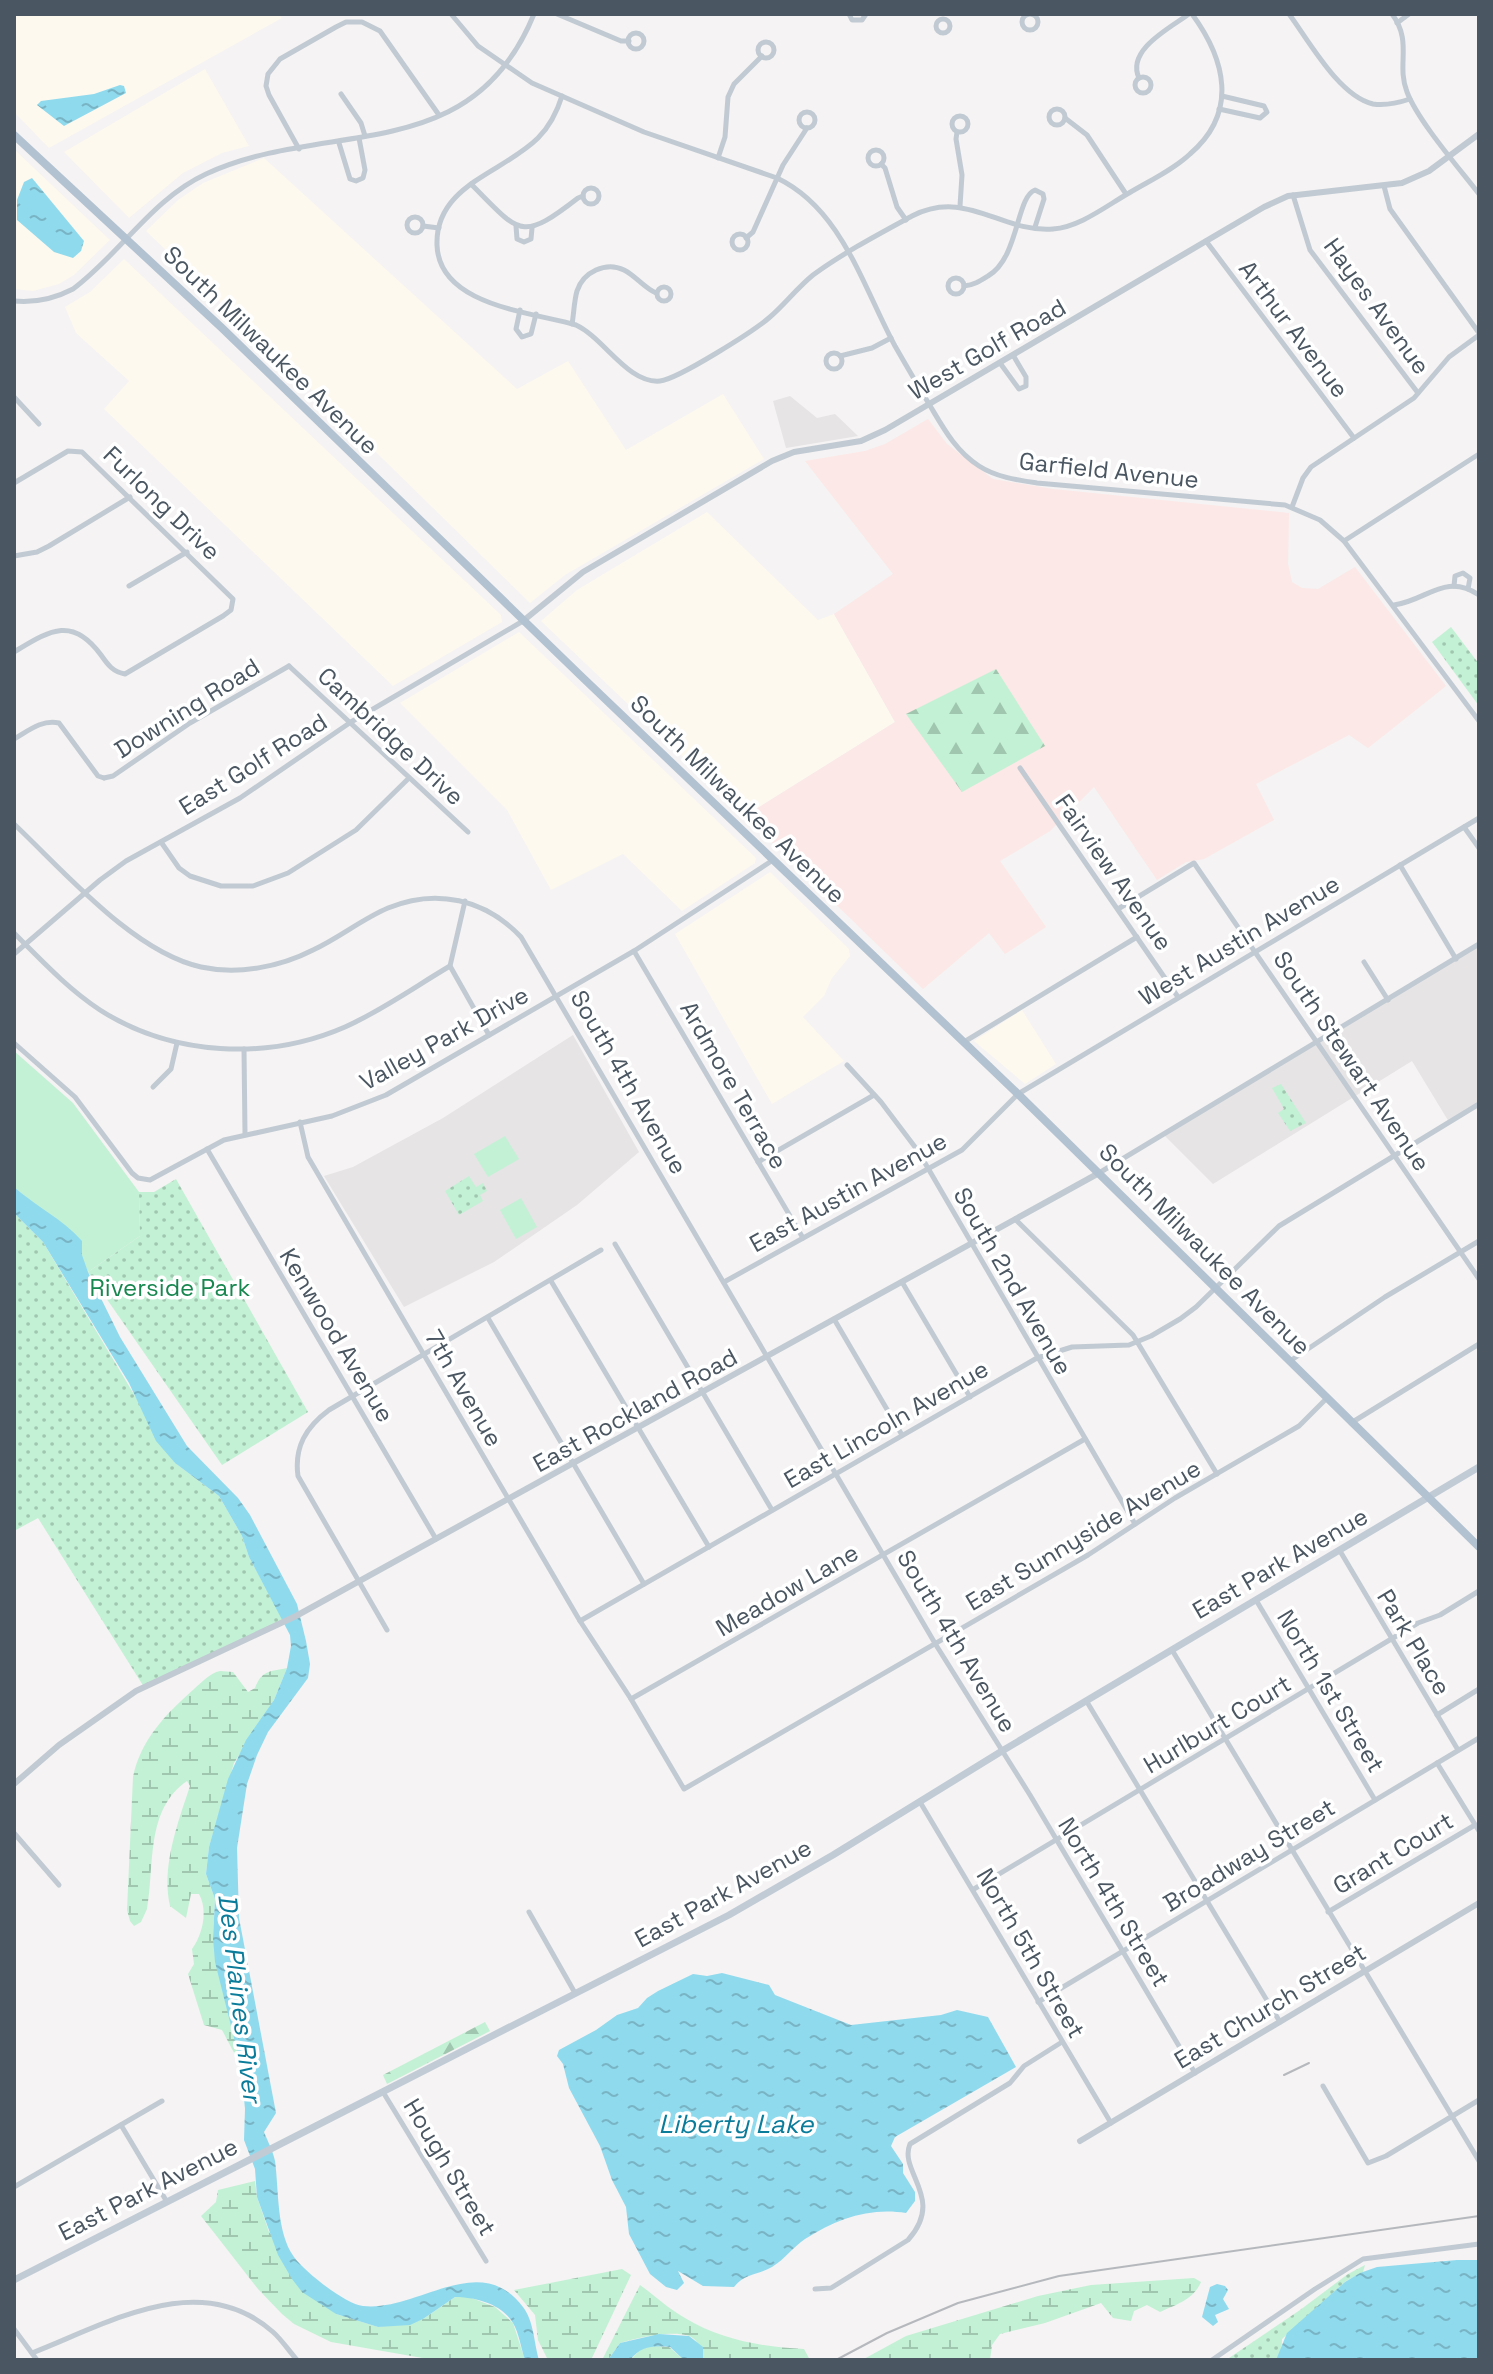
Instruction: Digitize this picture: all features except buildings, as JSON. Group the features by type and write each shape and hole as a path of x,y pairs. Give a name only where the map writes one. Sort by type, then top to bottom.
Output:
{"main road":[{"name":"South Milwaukee Avenue","path":"14,135 222,328 523,621 1018,1094 1479,1547"},
{"name":"East Park Avenue","path":"14,2280 729,1915 1479,1467"}],"street":[{"name":"Garfield Avenue","path":"451,14 478,46 532,83 644,132 777,178 808,199 850,253 891,338 952,441 978,466 1011,479 1292,507 1320,520 1344,541 1479,721"},
{"path":"14,301 40,301 73,289 157,209 193,181 239,161 419,125 470,100 506,67 534,14"},
{"path":"557,14 621,41 629,41"},
{"path":"849,14 857,22 866,14"},
{"path":"562,96 550,124 538,138 451,201 440,220 439,257 448,277 480,299 572,324 591,334 641,378 665,380 759,325 809,278 906,220 937,207 960,206 1035,227 1065,227 1190,154 1210,130 1222,96 1217,56 1205,32 1191,14 1143,50 1136,68 1139,78"},
{"path":"1289,14 1339,81 1356,96 1385,105 1410,99"},
{"path":"1392,14 1404,41 1404,82 1410,99 1479,194"},
{"path":"1397,23 1409,14"},
{"path":"299,149 269,95 266,86 268,74 280,59 346,22 362,22 380,31 439,115"},
{"path":"718,158 725,137 728,97 734,84 762,56"},
{"path":"339,143 350,179 356,181 363,178 361,123 341,94"},
{"path":"1219,109 1260,118 1267,112 1264,106 1222,96"},
{"path":"1065,118 1087,135 1126,194"},
{"path":"746,238 753,232 792,149 807,128"},
{"path":"957,132 962,175 960,206"},
{"name":"West Golf Road","path":"523,621 583,572 772,461 794,452 861,441 1264,207 1293,195 1384,186 1412,179 1479,134"},
{"path":"881,164 897,207 906,220"},
{"path":"471,184 516,226 532,228 546,223 583,196"},
{"path":"1292,507 1303,478 1311,467 1418,393 1449,357 1479,334 1390,209 1384,186"},
{"path":"964,286 972,285 1003,264 1028,193 1038,190 1044,199 1035,227"},
{"name":"Hayes Avenue","path":"1293,195 1310,250 1418,393"},
{"path":"423,226 439,228"},
{"path":"516,226 516,236 524,242 531,239 532,228"},
{"name":"Arthur Avenue","path":"1206,241 1354,438"},
{"path":"572,324 580,283 602,268 624,270 656,293"},
{"path":"520,310 516,329 522,337 531,334 536,314"},
{"path":"840,356 872,348 891,338"},
{"path":"1000,363 1014,385 1023,388 1028,382 1013,355"},
{"path":"14,397 39,424"},
{"name":"Furlong Drive","path":"14,483 68,451 88,456 230,594 233,604 223,616 125,674 115,671 86,637 71,631 49,632 14,652"},
{"path":"1344,541 1479,454"},
{"path":"14,556 37,552 49,546 130,497"},
{"path":"129,586 187,552"},
{"path":"1454,586 1455,576 1463,573 1470,578 1468,589"},
{"path":"1393,605 1412,602 1430,590 1454,586 1479,595"},
{"path":"1406,621 1412,602"},
{"name":"East Golf Road","path":"14,954 86,891 126,861 250,792 351,722 523,621"},
{"name":"Cambridge Drive","path":"290,664 468,832"},
{"name":"Downing Road","path":"14,739 41,724 59,723 104,782 190,723 290,664"},
{"name":"Fairview Avenue","path":"1020,768 1178,997"},
{"path":"161,842 179,868 190,876 221,886 253,886 288,873 356,830 409,778"},
{"name":"West Austin Avenue","path":"1018,1094 1479,818"},
{"name":"South 4th Avenue","path":"14,824 133,935 151,947 201,967 263,968 289,961 313,951 385,909 411,900 447,897 465,901 506,922 530,949 936,1645 1002,1751"},
{"path":"1464,827 1479,848"},
{"name":"Valley Park Drive","path":"14,1043 75,1097 138,1178 155,1178 207,1149 245,1134 332,1116 366,1104 634,951 773,860"},
{"name":"South Stewart Avenue","path":"1118,909 1194,863 1479,1279"},
{"path":"1400,865 1456,959"},
{"path":"465,901 450,966 489,1035"},
{"path":"14,933 78,994 129,1026 177,1043 229,1050 299,1042 347,1026 450,966"},
{"path":"964,1042 1137,937"},
{"path":"1099,1173 1479,944"},
{"name":"Ardmore Terrace","path":"634,951 803,1238"},
{"path":"1364,962 1388,1000"},
{"path":"153,1087 171,1069 177,1043"},
{"path":"244,1049 245,1134"},
{"name":"South 2nd Avenue","path":"847,1065 902,1129 1135,1524"},
{"name":"East Austin Avenue","path":"724,1282 962,1150 1018,1094"},
{"path":"758,1162 874,1095"},
{"name":"East Lincoln Avenue","path":"580,1621 1037,1358 1072,1347 1121,1346 1137,1342 1180,1319 1279,1226 1479,1104"},
{"name":"7th Avenue","path":"300,1122 308,1157 580,1621 684,1789"},
{"name":"Kenwood Avenue","path":"207,1149 436,1539"},
{"name":"East Rockland Road","path":"14,1784 99,1715 136,1691 313,1607 1099,1173"},
{"path":"1015,1219 1124,1324 1217,1474"},
{"path":"1290,1361 1385,1297 1479,1241"},
{"path":"615,1244 772,1510"},
{"path":"387,1630 298,1476 297,1451 302,1438 312,1424 329,1410 601,1250"},
{"path":"551,1281 709,1547"},
{"path":"902,1282 970,1397"},
{"path":"488,1318 644,1584"},
{"path":"834,1319 902,1435"},
{"path":"1351,1423 1479,1344"},
{"name":"East Sunnyside Avenue","path":"684,1789 1088,1555 1299,1426 1327,1398"},
{"name":"Meadow Lane","path":"631,1699 1085,1439"},
{"name":"Park Place","path":"1340,1551 1458,1750"},
{"name":"Hurlburt Court","path":"974,1889 1392,1639 1479,1591"},
{"name":"North 1st Street","path":"1256,1600 1375,1800"},
{"path":"1172,1650 1479,2161"},
{"path":"1437,1715 1479,1689"},
{"path":"1087,1702 1280,2022"},
{"name":"Broadway Street","path":"1038,2002 1479,1738"},
{"name":"North 4th Street","path":"1002,1751 1195,2073"},
{"path":"1437,1763 1477,1828"},
{"name":"North 5th Street","path":"920,1801 1111,2123"},
{"name":"Grant Court","path":"1328,1912 1477,1828"},
{"path":"14,1833 59,1885"},
{"name":"East Church Street","path":"1080,2141 1479,1903"},
{"path":"529,1912 575,1993"},
{"path":"815,2289 831,2288 908,2240 918,2225 923,2207 920,2188 907,2155 907,2148 913,2141 1007,2085 1024,2066 1062,2042"},
{"path":"1323,2086 1368,2163 1386,2156 1479,2100"},
{"name":"Hough Street","path":"383,2092 486,2261"},
{"path":"14,2187 162,2101"},
{"path":"121,2125 167,2202"},
{"path":"1212,2360 1363,2259 1479,2244"},
{"path":"32,2353 141,2310 171,2302 199,2301 216,2303 248,2315 273,2332 297,2360"},
{"path":"14,2329 37,2360"}],"shaded area":[{"path":"14,14 278,14 282,18 49,148 14,112"},
{"path":"205,69 249,146 222,153 183,173 129,218 64,152"},
{"path":"14,149 110,240 74,275 59,284 33,291 14,289"},
{"path":"264,158 517,389 568,361 626,450 723,394 764,459 565,575 530,603 146,231 178,200 203,183"},
{"path":"124,259 501,615 502,622 393,686 104,409 129,381 76,333 65,307 90,292"},
{"path":"790,396 817,418 835,414 858,436 786,448 773,401"},
{"path":"928,419 947,444 993,479 1053,489 1289,513 1288,564 1292,582 1302,588 1318,589 1355,567 1446,686 1368,748 1349,735 1256,784 1274,820 1204,859 1186,862 1157,880 1094,787 1050,831 1000,861 1046,927 1005,954 989,933 923,989 745,816 895,722 834,614 893,574 805,461 865,451 885,444"},
{"path":"707,512 818,620 834,614 895,722 745,816 541,621 577,590"},
{"path":"519,632 756,858 755,863 682,911 623,854 551,890 507,810 400,703"},
{"path":"770,872 849,949 850,956 832,978 824,996 803,1017 844,1061 772,1104 675,934"},
{"path":"1479,944 1479,1104 1449,1122 1412,1061 1213,1184 1164,1135"},
{"path":"1022,1010 1056,1064 1025,1084 974,1041"},
{"path":"573,1035 639,1152 577,1205 494,1262 404,1307 324,1176 353,1167 443,1118"}],"green space":[{"path":"1451,627 1479,664 1479,706 1432,642"},
{"path":"996,669 1045,746 962,792 906,714"},
{"path":"14,1051 73,1103 139,1192 140,1236 88,1272 66,1234 14,1187"},
{"path":"1281,1084 1306,1123 1290,1131 1278,1113 1284,1109 1272,1088"},
{"path":"505,1136 519,1159 488,1177 474,1154"},
{"path":"469,1176 476,1187 483,1183 487,1191 480,1195 483,1201 459,1215 445,1191"},
{"name":"Riverside Park","path":"176,1179 308,1412 222,1465 88,1272 140,1236 139,1192 154,1192"},
{"path":"521,1198 537,1227 516,1239 500,1210"},
{"path":"14,1213 43,1242 175,1463 219,1496 284,1622 144,1687 38,1518 14,1531"},
{"path":"287,1668 274,1700 234,1763 209,1847 206,1874 215,1899 213,1938 241,2066 222,2030 204,2025 188,1974 194,1964 192,1949 203,1922 202,1900 199,1894 191,1894 186,1918 170,1906 169,1861 190,1786 187,1781 164,1807 154,1839 147,1909 141,1922 134,1926 130,1921 127,1910 133,1777 142,1751 156,1728 209,1676 220,1671 233,1672 248,1692 255,1688 263,1675"},
{"path":"485,2022 490,2031 387,2084 383,2075"},
{"path":"255,2181 269,2232 336,2314 378,2327 423,2319 455,2297 469,2297 495,2307 513,2323 525,2360 434,2360 331,2342 294,2324 258,2289 201,2216 216,2202 218,2190"},
{"path":"1365,2265 1363,2272 1346,2281 1282,2339 1281,2360 1226,2360 1348,2274"},
{"path":"622,2269 631,2275 591,2360 548,2360 538,2340 535,2315 514,2290"},
{"path":"1194,2278 1201,2282 1189,2297 1160,2312 1147,2305 1134,2311 1131,2321 1113,2318 1101,2303 1045,2323 1000,2334 992,2345 990,2360 862,2360 906,2336 1038,2296 1091,2285"},
{"path":"640,2285 673,2311 699,2326 743,2341 804,2349 810,2360 703,2360 696,2341 682,2334 672,2334 620,2343 608,2360 602,2360"},
{"path":"669,2347 684,2360 630,2360 642,2348"}],"water":[{"path":"124,86 126,93 64,126 37,105 41,101 94,94"},
{"path":"32,178 84,241 81,251 73,258 54,252 17,220 17,200 24,182"},
{"name":"Des Plaines River","path":"14,1187 82,1241 82,1255 88,1272 120,1337 187,1446 238,1498 250,1515 297,1604 310,1664 308,1678 268,1732 257,1755 247,1784 237,1848 239,1918 276,2113 264,2132 275,2161 279,2210 288,2247 316,2279 346,2300 363,2306 405,2301 468,2283 487,2283 506,2291 527,2313 539,2360 525,2360 513,2323 502,2311 487,2303 455,2297 410,2325 378,2327 336,2314 302,2292 278,2255 257,2197 255,2169 244,2140 241,2066 215,1962 215,1899 206,1874 209,1847 228,1779 246,1740 274,1700 287,1668 290,1635 219,1496 175,1463 156,1441 129,1383 43,1242 14,1213"},
{"name":"Liberty Lake","path":"722,1973 769,1985 775,1995 851,2025 941,2015 957,2010 988,2017 1016,2067 895,2137 891,2146 915,2192 915,2201 906,2213 866,2213 829,2226 805,2239 772,2267 747,2277 734,2287 703,2286 678,2271 684,2283 677,2290 666,2287 650,2274 629,2234 626,2207 557,2056 559,2050 617,2015 638,2008 658,1991 693,1974 707,1976"},
{"path":"1479,2260 1479,2360 1276,2360 1287,2333 1345,2282 1360,2273 1377,2267"},
{"path":"1217,2284 1228,2290 1223,2299 1229,2309 1215,2315 1218,2322 1213,2326 1202,2317 1210,2287"},
{"path":"659,2334 689,2336 703,2347 703,2360 684,2360 670,2347 658,2347 643,2349 630,2360 608,2360 620,2343"}],"railway":[{"path":"1284,2075 1309,2063"},
{"path":"836,2360 887,2333 958,2303 1059,2276 1479,2216"}]}
